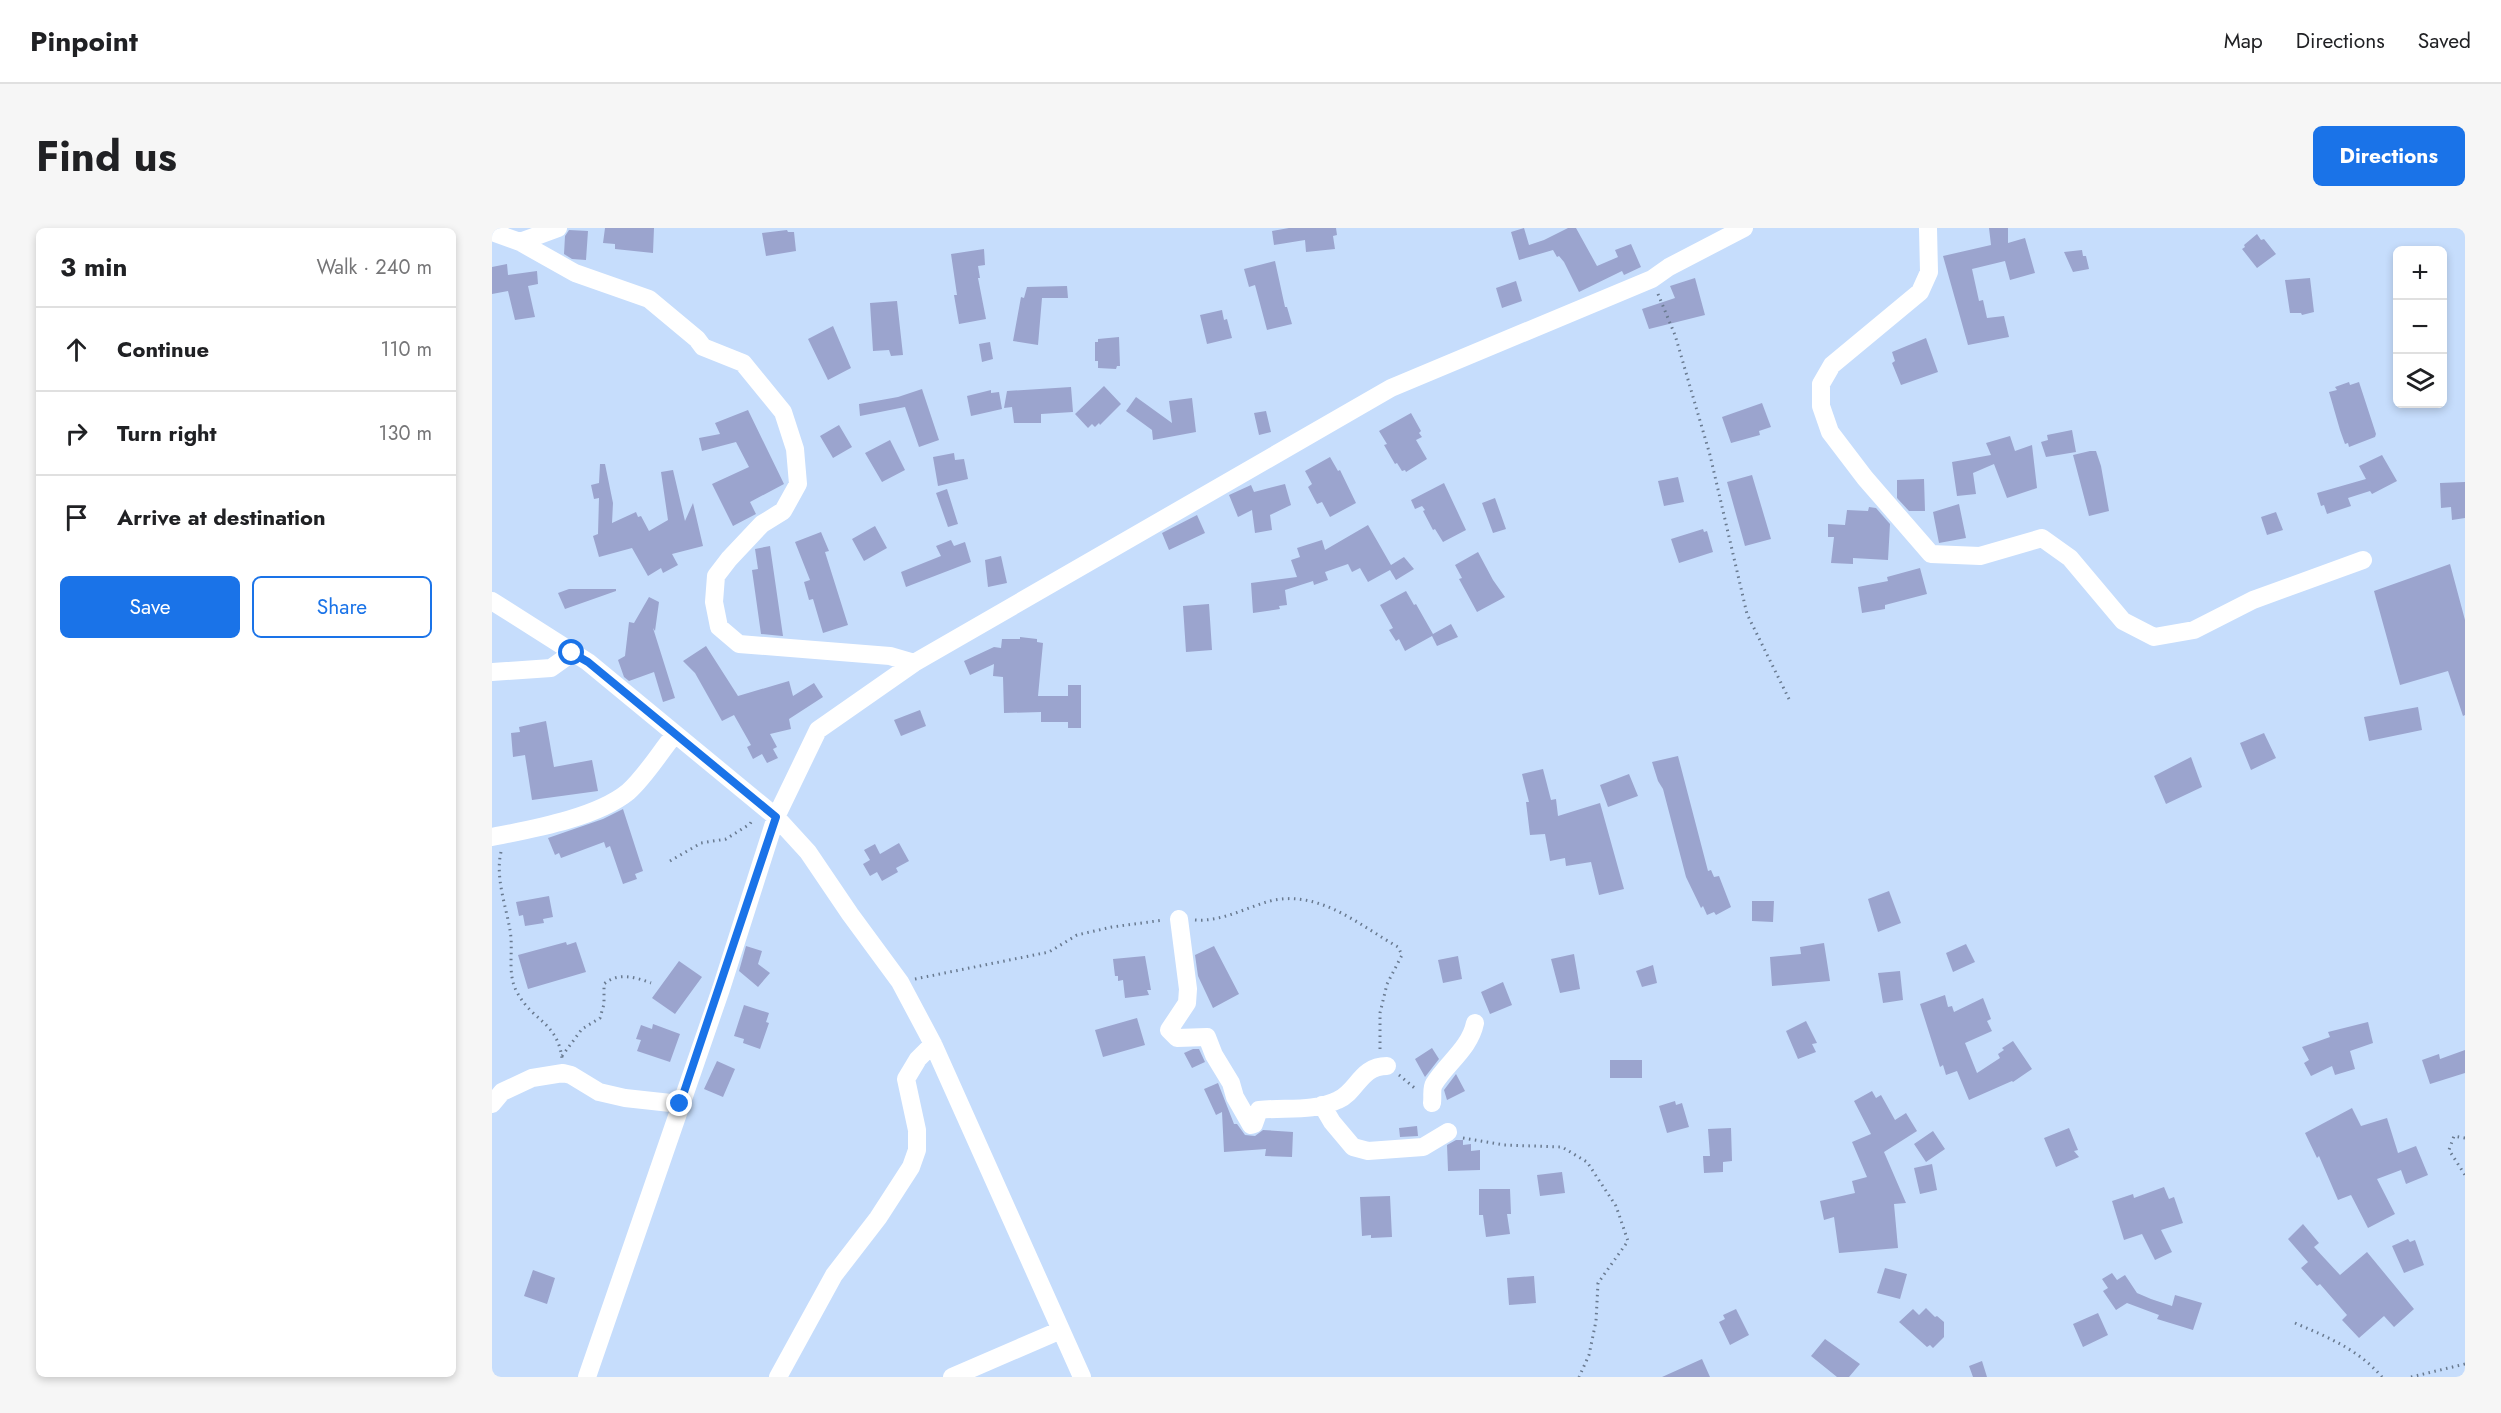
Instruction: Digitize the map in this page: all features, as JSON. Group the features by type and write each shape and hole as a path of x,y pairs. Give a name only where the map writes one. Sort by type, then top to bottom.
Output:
{"street":[{"path":"520,242 558,228"},
{"path":"587,1377 776,817 818,730 914,663 1391,388 1652,279 1744,228"},
{"path":"1928,228 1929,272 1920,292 1832,365 1821,384 1821,406 1830,432 1865,478 1931,554 1980,556 2042,538 2070,558 2123,621 2154,637 2194,630 2253,600 2363,560"},
{"path":"492,232 520,242 575,273 649,299 697,339 703,347 743,363 783,412 795,449 798,484 783,511 762,524 716,576 714,602 719,627 740,644 890,656 914,663"},
{"path":"492,601 588,662 776,817 808,852 900,982 933,1044 1082,1377"},
{"path":"492,672 551,668 572,653"},
{"path":"500,835 540,828 583,814 628,792 675,734"},
{"path":"1179,919 1188,996 1187,1004 1169,1030 1177,1038 1207,1037 1214,1055 1231,1083 1235,1097 1250,1108 1315,1108 1340,1099 1358,1079 1369,1071 1379,1066 1387,1066"},
{"path":"1432,1102 1434,1084 1466,1044 1473,1033 1475,1023"},
{"path":"778,1377 834,1275 878,1218 911,1167 917,1150 917,1130 906,1078 918,1059 933,1044"},
{"path":"492,1104 502,1092 562,1065 571,1075 599,1092 625,1098 680,1104"},
{"path":"1322,1105 1332,1122 1353,1147 1368,1151 1423,1147 1448,1132"},
{"path":"952,1377 1061,1330"}],"path":[{"path":"1652,279 1675,335 1710,455 1747,614 1789,699"},
{"path":"670,861 701,843 726,839 750,824 762,805"},
{"path":"500,835 499,860 511,933 512,982 528,1009 553,1032 562,1065"},
{"path":"900,982 1049,952 1077,935 1104,929 1179,919 1211,921 1273,900 1295,899 1323,904 1348,916 1398,948 1402,955 1387,984 1380,1013 1380,1052 1387,1066 1432,1102"},
{"path":"562,1065 582,1029 600,1018 604,1004 604,984 610,979 631,977 651,983"},
{"path":"1448,1132 1456,1137 1504,1145 1562,1147 1587,1162 1616,1206 1628,1241 1598,1283 1596,1321 1589,1355 1579,1377"},
{"path":"2465,1138 2454,1136 2450,1150 2465,1175"},
{"path":"2295,1323 2346,1345 2373,1366 2382,1377"},
{"path":"2411,1377 2465,1364"}],"building":[{"path":"605,228 654,228 653,253 615,249 615,244 603,243"},
{"path":"1289,228 1336,228 1337,235 1333,236 1335,249 1306,252 1305,240 1274,245 1272,231"},
{"path":"1524,228 1529,245 1568,228 1576,228 1597,266 1618,257 1615,250 1631,244 1641,267 1624,275 1622,271 1579,292 1564,262 1553,250 1519,260 1511,232"},
{"path":"1989,228 2008,228 2008,243 2025,238 2035,273 2010,280 2005,261 1972,269 1979,301 1983,300 1987,318 2004,316 2009,337 1968,345 1943,256 1991,245"},
{"path":"569,230 588,231 586,260 572,259 564,254 565,236"},
{"path":"787,230 794,232 796,251 766,256 762,233"},
{"path":"2257,234 2276,254 2257,268 2242,249"},
{"path":"984,249 985,265 978,266 980,278 978,278 986,319 959,324 951,254"},
{"path":"2082,250 2089,269 2073,272 2064,252"},
{"path":"1275,261 1285,307 1287,307 1292,324 1267,330 1255,285 1249,287 1244,269"},
{"path":"507,264 508,275 537,271 538,284 528,286 535,317 515,320 508,291 492,294 492,267"},
{"path":"1695,278 1705,315 1649,329 1642,309 1675,298 1670,286"},
{"path":"2310,278 2314,312 2302,315 2301,313 2290,313 2285,280"},
{"path":"1516,281 1522,301 1502,308 1496,288"},
{"path":"1067,286 1068,298 1042,298 1038,345 1013,341 1021,297 1024,298 1027,287"},
{"path":"897,301 903,355 891,356 889,350 873,351 870,303"},
{"path":"1222,310 1232,338 1207,344 1200,315"},
{"path":"833,326 851,368 828,380 808,339"},
{"path":"1119,337 1120,366 1116,369 1098,368 1098,361 1095,361 1095,342 1098,342 1098,339"},
{"path":"1926,338 1938,372 1901,385 1892,363 1895,361 1892,352"},
{"path":"990,342 993,359 982,362 979,344"},
{"path":"2349,382 2350,385 2359,382 2376,434 2375,437 2349,447 2348,443 2345,444 2329,392"},
{"path":"1104,386 1121,404 1100,425 1099,423 1095,427 1092,424 1088,428 1075,414"},
{"path":"1071,387 1073,412 1041,414 1041,423 1014,423 1012,407 1004,408 1007,391"},
{"path":"922,389 939,440 919,447 905,407 860,416 859,404 898,397"},
{"path":"991,390 991,393 999,392 1002,409 971,416 967,396"},
{"path":"1136,397 1172,423 1169,401 1192,398 1196,432 1153,440 1152,430 1126,411"},
{"path":"1762,403 1771,427 1759,431 1760,435 1731,443 1722,417"},
{"path":"748,410 784,484 750,502 756,514 733,526 712,484 749,467 736,442 702,451 699,438 720,434 715,423"},
{"path":"1266,411 1271,432 1259,435 1254,413"},
{"path":"1411,413 1421,431 1419,433 1422,437 1416,440 1427,459 1406,472 1402,471 1397,463 1395,464 1379,431"},
{"path":"839,425 852,447 833,458 820,436"},
{"path":"2072,430 2076,452 2046,457 2041,442 2048,440 2047,435"},
{"path":"2010,436 2015,451 2032,445 2037,488 2007,498 1994,464 1973,473 1976,494 1957,496 1952,462 1991,455 1986,443"},
{"path":"890,440 905,470 882,482 865,453"},
{"path":"2096,451 2101,466 2109,511 2089,516 2073,455"},
{"path":"954,453 955,460 964,459 968,479 938,486 933,457"},
{"path":"2382,455 2397,481 2372,494 2370,491 2348,498 2351,506 2327,514 2324,505 2321,506 2317,493 2366,479 2359,466"},
{"path":"1330,457 1338,471 1340,470 1356,503 1330,517 1322,502 1317,504 1308,487 1312,484 1305,471"},
{"path":"600,464 605,464 613,503 612,523 636,512 638,517 641,516 649,531 668,520 661,472 673,470 685,521 693,503 703,546 672,554 678,565 663,573 661,568 648,576 632,548 599,557 593,536 598,534 599,498 594,499 591,485 599,483"},
{"path":"1752,475 1771,539 1745,546 1727,482"},
{"path":"1678,477 1684,502 1664,506 1658,481"},
{"path":"1924,479 1925,511 1909,511 1897,498 1897,480"},
{"path":"2465,482 2465,518 2452,520 2451,507 2441,508 2440,483"},
{"path":"1444,483 1466,530 1443,542 1435,529 1433,530 1422,506 1415,509 1411,500"},
{"path":"1285,484 1291,505 1270,515 1272,530 1255,533 1252,510 1238,517 1229,495 1251,485 1254,492"},
{"path":"947,489 958,524 948,527 936,493"},
{"path":"1495,498 1506,529 1493,533 1482,503"},
{"path":"1959,504 1966,538 1939,543 1933,512"},
{"path":"1869,507 1876,508 1890,524 1888,560 1853,558 1853,564 1831,563 1834,537 1828,537 1828,524 1845,525 1847,510 1868,511"},
{"path":"2276,512 2283,530 2267,535 2261,517"},
{"path":"1197,515 1205,533 1169,550 1162,533"},
{"path":"1368,525 1391,565 1404,557 1414,569 1396,580 1390,570 1368,582 1360,568 1352,572 1348,564 1325,572 1328,580 1314,585 1313,581 1285,590 1287,605 1279,606 1280,609 1253,613 1251,583 1297,577 1291,560 1300,557 1297,548 1322,540 1325,550"},
{"path":"875,526 887,548 864,561 852,539"},
{"path":"1703,529 1704,532 1707,531 1713,552 1679,563 1671,539"},
{"path":"821,532 829,551 825,552 848,625 823,633 813,599 809,600 804,582 810,580 795,542"},
{"path":"951,540 954,546 965,542 971,562 906,587 901,572 941,556 936,546"},
{"path":"770,546 783,636 761,634 752,570 758,569 755,549"},
{"path":"1478,552 1505,597 1477,612 1459,579 1462,578 1455,565"},
{"path":"1001,556 1007,583 988,587 985,560"},
{"path":"2450,564 2465,620 2465,715 2463,716 2448,671 2400,685 2374,591"},
{"path":"1920,568 1927,594 1885,605 1885,609 1862,613 1858,587 1888,581 1887,577"},
{"path":"569,589 616,589 616,591 565,609 558,593"},
{"path":"1406,591 1433,634 1451,624 1458,637 1437,646 1432,636 1405,651 1399,639 1396,641 1389,630 1393,628 1380,605"},
{"path":"649,597 659,602 655,631 653,628 675,698 663,702 654,672 629,681 624,677 618,660 625,656 629,622 634,623"},
{"path":"1209,604 1212,650 1186,652 1183,606"},
{"path":"1020,637 1037,639 1037,642 1043,643 1038,696 1068,696 1068,685 1081,685 1081,728 1068,728 1068,722 1041,722 1041,712 1004,713 1003,677 993,676 994,664 970,675 964,661 994,647 1001,648 1002,639 1020,639"},
{"path":"706,646 738,696 789,681 793,696 814,683 823,697 789,719 791,729 770,734 777,747 773,749 778,758 767,763 762,754 753,759 747,747 751,745 734,715 722,721 695,673 683,661"},
{"path":"2418,707 2422,730 2369,741 2364,717"},
{"path":"920,710 926,726 901,736 894,720"},
{"path":"546,721 554,767 592,760 598,791 532,800 525,755 513,757 511,733 520,732 519,727"},
{"path":"2264,733 2276,758 2251,770 2240,743"},
{"path":"1678,756 1708,871 1711,870 1714,877 1719,876 1731,907 1716,915 1714,912 1707,915 1703,906 1701,908 1686,877 1663,789 1652,762"},
{"path":"2191,757 2202,787 2166,804 2154,776"},
{"path":"1543,769 1551,800 1556,799 1558,816 1600,803 1624,889 1599,895 1591,862 1566,866 1565,858 1550,861 1545,834 1530,835 1526,802 1529,802 1522,774"},
{"path":"1629,774 1638,796 1608,807 1600,785"},
{"path":"623,809 643,871 635,874 637,879 623,884 610,846 606,848 604,842 561,858 559,853 555,855 548,838 603,819"},
{"path":"899,843 909,861 896,868 898,872 882,881 877,872 870,876 863,864 870,860 864,850 875,844 880,854"},
{"path":"1889,891 1901,923 1878,932 1868,899"},
{"path":"549,896 553,917 543,919 544,923 525,926 523,915 519,916 516,902"},
{"path":"1752,901 1774,901 1773,922 1752,921"},
{"path":"566,942 567,945 576,942 586,972 528,989 518,955"},
{"path":"1824,943 1830,981 1772,986 1770,957 1801,954 1800,947"},
{"path":"1966,944 1975,962 1953,972 1946,953"},
{"path":"746,946 762,951 758,964 770,973 758,987 739,971"},
{"path":"1214,946 1239,994 1213,1008 1198,976 1195,955"},
{"path":"1574,954 1580,989 1560,993 1551,959"},
{"path":"1145,956 1151,990 1147,990 1149,995 1125,998 1123,980 1118,981 1118,976 1115,976 1113,959"},
{"path":"1458,956 1462,979 1443,983 1438,960"},
{"path":"679,961 702,977 675,1014 652,998"},
{"path":"1653,965 1657,983 1642,987 1636,971"},
{"path":"1900,971 1903,1000 1883,1003 1878,973"},
{"path":"1503,982 1512,1005 1490,1014 1481,992"},
{"path":"1945,995 1948,1007 1952,1006 1954,1012 1983,998 1991,1019 1987,1021 1992,1031 1965,1043 1977,1073 2000,1058 1998,1054 2004,1050 2002,1048 2013,1041 2032,1069 2013,1082 1969,1100 1957,1071 1946,1075 1943,1065 1940,1067 1920,1004"},
{"path":"744,1005 769,1013 766,1022 769,1023 760,1049 743,1043 744,1039 734,1036"},
{"path":"1137,1018 1145,1045 1103,1057 1095,1030"},
{"path":"1806,1021 1817,1043 1812,1044 1816,1052 1798,1059 1786,1031"},
{"path":"2368,1022 2373,1043 2350,1051 2355,1069 2335,1075 2332,1066 2311,1076 2304,1063 2309,1060 2302,1047 2330,1037 2328,1032"},
{"path":"653,1024 680,1034 670,1062 637,1051 641,1040 636,1039 641,1025 652,1029"},
{"path":"1432,1048 1439,1059 1425,1077 1415,1059"},
{"path":"1199,1049 1205,1062 1192,1068 1184,1053"},
{"path":"2465,1050 2465,1073 2430,1084 2422,1060 2439,1054 2440,1059"},
{"path":"1610,1060 1642,1060 1642,1078 1610,1078"},
{"path":"717,1061 735,1069 723,1097 704,1089"},
{"path":"1456,1074 1465,1091 1447,1100 1444,1090"},
{"path":"1218,1083 1234,1124 1237,1124 1245,1135 1255,1136 1263,1130 1293,1132 1292,1157 1265,1156 1266,1149 1224,1152 1222,1112 1216,1115 1204,1089"},
{"path":"1872,1091 1876,1098 1881,1095 1895,1120 1906,1113 1917,1131 1884,1152 1906,1203 1894,1204 1898,1248 1839,1253 1834,1217 1824,1220 1820,1201 1855,1193 1852,1181 1867,1177 1852,1142 1871,1134 1854,1101"},
{"path":"1675,1101 1676,1105 1682,1103 1689,1127 1667,1133 1659,1106"},
{"path":"2352,1108 2361,1126 2387,1118 2398,1153 2416,1146 2428,1175 2406,1184 2401,1170 2377,1179 2395,1214 2368,1228 2351,1195 2338,1200 2319,1156 2317,1158 2305,1133"},
{"path":"1417,1126 1418,1136 1400,1137 1399,1128"},
{"path":"1731,1128 1732,1161 1723,1162 1723,1172 1704,1173 1703,1156 1710,1156 1708,1129"},
{"path":"2069,1128 2078,1150 2074,1151 2079,1157 2056,1167 2044,1138"},
{"path":"1933,1131 1945,1149 1926,1162 1914,1144"},
{"path":"1456,1140 1463,1140 1463,1145 1471,1144 1471,1151 1480,1150 1480,1170 1448,1171 1447,1145"},
{"path":"1932,1164 1937,1190 1920,1194 1914,1168"},
{"path":"1562,1172 1565,1193 1540,1196 1537,1175"},
{"path":"2164,1187 2169,1199 2174,1197 2183,1223 2161,1230 2172,1252 2155,1260 2142,1234 2124,1240 2112,1201 2133,1194 2134,1198"},
{"path":"1479,1189 1510,1189 1511,1214 1507,1214 1510,1234 1486,1237 1483,1215 1479,1215"},
{"path":"1390,1196 1392,1237 1362,1236 1360,1197"},
{"path":"2303,1224 2319,1243 2314,1247 2340,1275 2367,1252 2414,1309 2394,1327 2384,1316 2359,1338 2342,1320 2347,1315 2320,1284 2317,1286 2301,1268 2308,1262 2288,1239"},
{"path":"2408,1239 2410,1242 2415,1240 2424,1265 2404,1273 2392,1246"},
{"path":"1885,1268 1907,1274 1900,1299 1877,1293"},
{"path":"533,1270 555,1278 547,1304 524,1296"},
{"path":"2112,1273 2117,1280 2125,1275 2137,1293 2172,1306 2175,1295 2202,1303 2193,1330 2157,1319 2159,1315 2127,1303 2116,1310 2103,1291 2108,1288 2102,1279"},
{"path":"1534,1276 1536,1303 1509,1305 1507,1278"},
{"path":"1926,1308 1944,1322 1944,1337 1933,1348 1930,1345 1927,1347 1899,1322 1913,1309 1919,1315"},
{"path":"1736,1309 1749,1335 1730,1345 1719,1322 1725,1319 1723,1315"},
{"path":"2098,1313 2108,1335 2083,1347 2073,1324"},
{"path":"1825,1339 1860,1364 1849,1377 1837,1377 1811,1356"},
{"path":"1702,1359 1710,1377 1662,1377"},
{"path":"1982,1361 1987,1377 1973,1377 1969,1366"}],"route":[{"path":"572,653 588,662 776,817 721,989 680,1104"}]}
